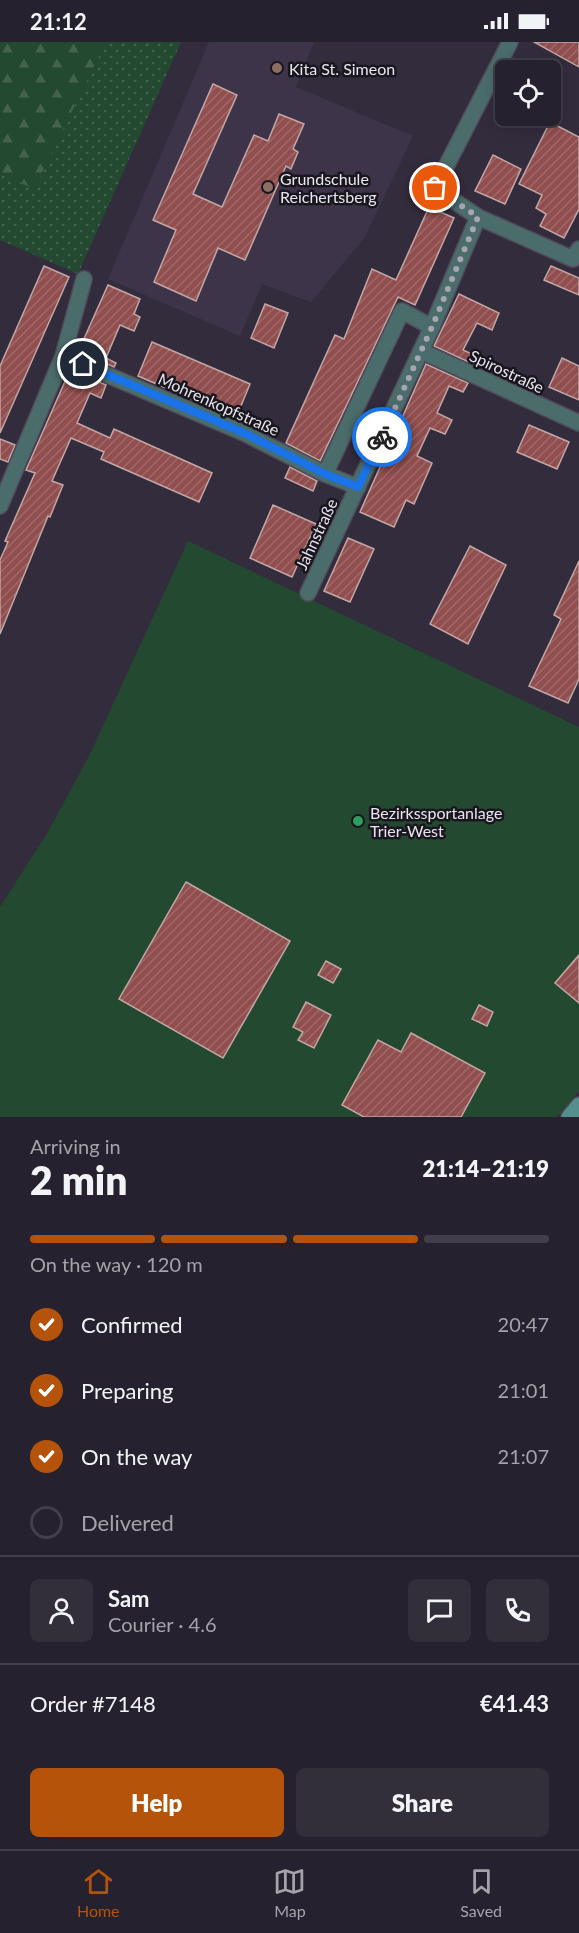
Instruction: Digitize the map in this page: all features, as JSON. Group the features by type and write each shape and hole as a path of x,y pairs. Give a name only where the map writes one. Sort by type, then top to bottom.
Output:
{"street":[{"path":"510,42 435,188 478,217 573,259 579,249"},
{"name":"Jahnstraße","path":"308,592 432,327 478,217"},
{"path":"0,506 63,356 84,279"},
{"name":"Jahnstraße","path":"325,474 402,311 432,327"},
{"name":"Spirostraße","path":"421,351 579,423"},
{"name":"Mohrenkopfstraße","path":"63,356 244,433 325,474 358,487"},
{"path":"569,1117 579,1105"}],"shaded area":[{"name":"Grundschule Reichertsberg","path":"209,42 314,42 296,87 413,136 365,237 311,302 262,284 240,336 108,279"}],"green space":[{"path":"0,42 101,42 105,44 34,190 0,173"},
{"path":"101,42 181,42 78,274 0,240 0,173 34,189 105,44"},
{"name":"Bezirkssportanlage Trier-West","path":"188,541 579,727 579,1091 557,1117 0,1117 0,907 48,832 90,754"}],"building":[{"path":"534,42 579,42 579,67"},
{"path":"213,84 237,95 193,194 222,207 254,135 268,141 279,114 304,124 293,149 298,152 291,169 286,166 245,260 218,248 196,301 154,282 176,230 153,220"},
{"path":"548,126 558,126 579,137 579,209 564,238 540,226 546,214 536,208 542,195 519,184"},
{"path":"493,155 521,169 505,204 475,191"},
{"path":"429,207 454,218 415,305 398,297 320,461 286,443 335,335 344,339 372,269 396,280"},
{"path":"44,266 69,277 0,433 0,366"},
{"path":"551,266 579,278 579,295 544,280"},
{"path":"108,285 140,299 134,314 140,317 134,331 120,325 106,358 116,363 114,367 78,352"},
{"path":"459,294 499,313 492,330 477,323 463,350 480,358 477,366 434,346"},
{"path":"265,304 288,313 274,348 251,338"},
{"path":"152,342 250,384 236,418 138,376"},
{"path":"562,358 579,366 579,400 549,387"},
{"path":"426,364 468,383 463,392 449,386 437,413 452,420 445,434 430,428 417,456 432,463 414,504 406,500 394,527 360,512"},
{"path":"70,370 106,385 101,398 90,393 77,423 110,438 114,429 212,473 199,502 101,459 104,452 71,438 52,481 63,485 0,634 0,560 8,542 5,541 35,473 26,470"},
{"path":"529,425 569,442 557,469 517,452"},
{"path":"0,439 15,445 8,462 0,459"},
{"path":"290,467 317,481 313,491 285,478"},
{"path":"273,505 316,524 292,577 250,558"},
{"path":"348,538 374,549 350,602 324,591"},
{"path":"470,546 506,565 468,644 430,624"},
{"path":"579,561 579,679 568,703 529,686 561,619 554,615"},
{"path":"186,882 290,941 223,1058 119,999"},
{"path":"579,955 579,1003 555,983"},
{"path":"326,961 341,969 333,983 318,975"},
{"path":"306,1002 331,1015 314,1048 298,1040 303,1032 293,1027"},
{"path":"479,1005 493,1012 487,1026 472,1019"},
{"path":"411,1033 485,1073 461,1117 364,1117 342,1105 378,1040 401,1052"}],"way so far":[{"path":"382,437 432,327 478,217 435,188"}],"place":[{"name":"Kita St. Simeon","path":"277,68"},
{"name":"Grundschule Reichertsberg","path":"268,187"},
{"name":"Bezirkssportanlage Trier-West","path":"358,821"}],"route":[{"path":"83,364 244,433 325,474 358,487 382,437"}]}
